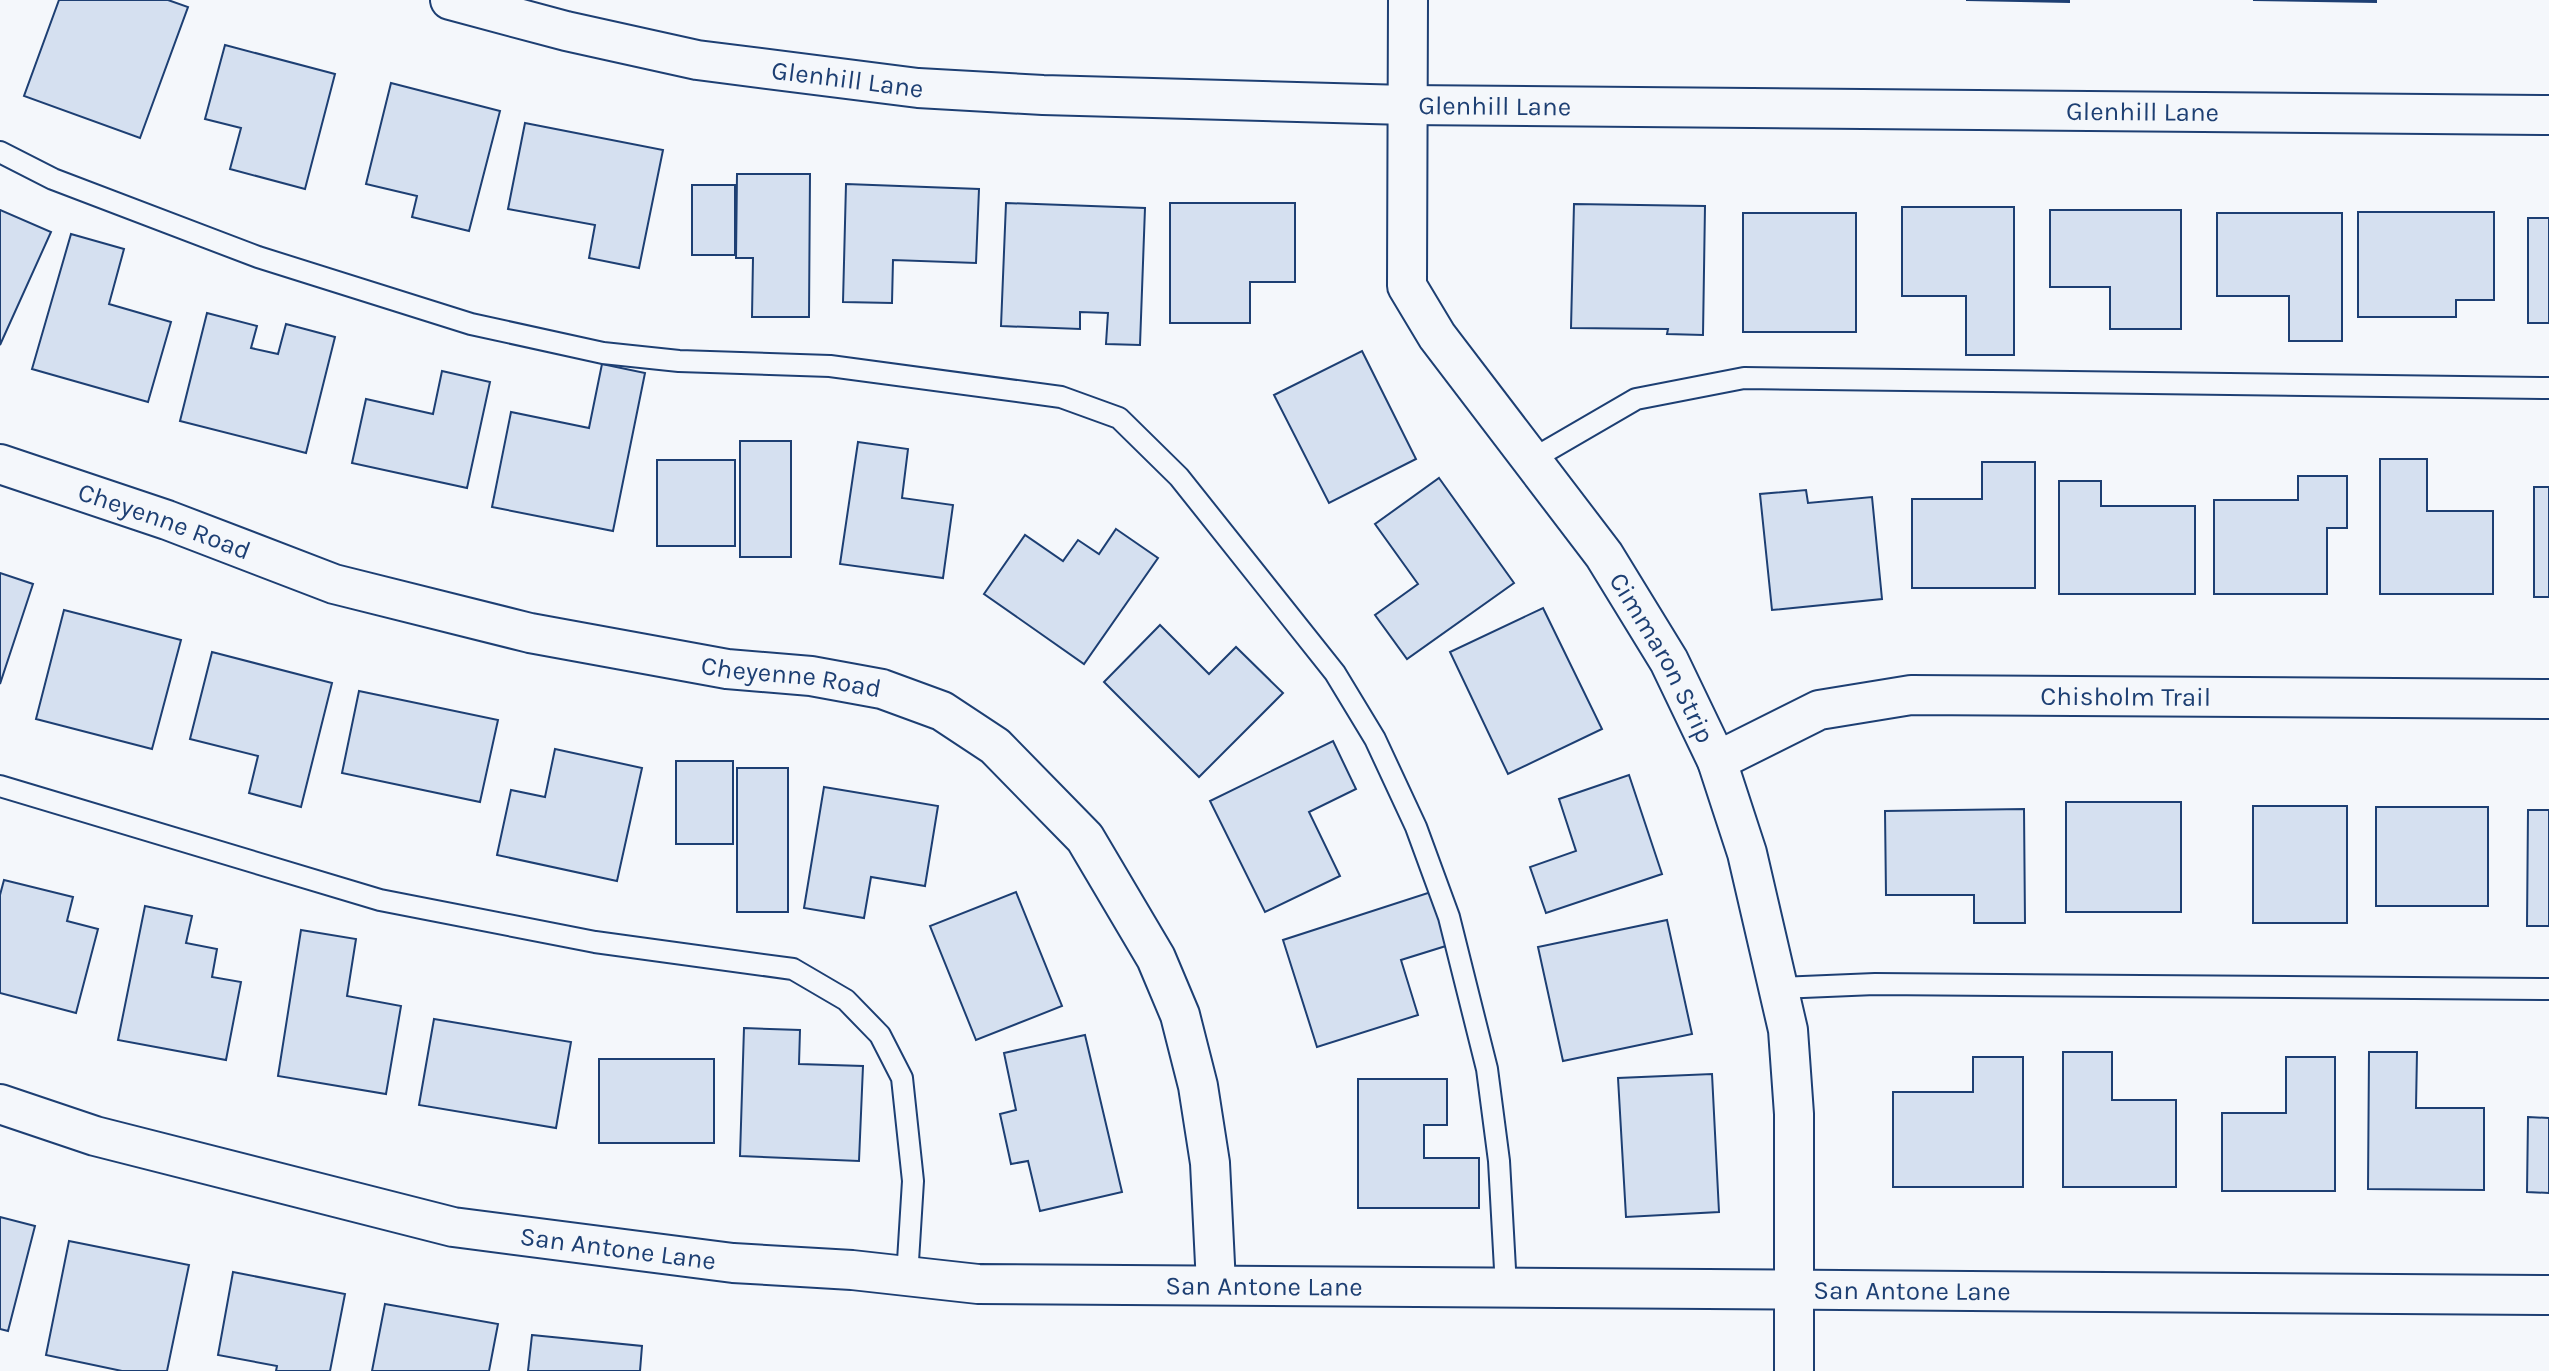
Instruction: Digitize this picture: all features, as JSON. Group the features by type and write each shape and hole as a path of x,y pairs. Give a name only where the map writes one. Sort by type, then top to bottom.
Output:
{"street":[{"name":"Glenhill Lane","path":"450,0 566,31 697,60 918,88 1059,96 1406,105 2549,115"},
{"name":"Cimmaron Strip","path":"1408,0 1407,286 1437,336 1604,555 1669,661 1717,761 1747,853 1788,1030 1794,1114 1794,1371"},
{"name":"Cheyenne Road","path":"0,464 167,520 334,584 530,633 727,669 811,676 882,689 942,711 995,746 1085,838 1156,958 1174,1001 1198,1086 1210,1163 1216,1284"},
{"name":"Chisholm Trail","path":"1717,761 1819,710 1911,695 2549,699"},
{"name":"San Antone Lane","path":"0,1104 95,1136 453,1227 733,1263 852,1270 978,1284 2549,1295"}],"lane":[{"path":"0,152 53,179 258,257 471,324 603,353 679,361 830,366 1061,397 1119,418 1179,477 1335,673 1375,739 1416,827 1449,917 1487,1069 1499,1161 1506,1287"},
{"path":"1531,460 1636,399 1744,378 2549,388"},
{"path":"0,786 380,900 595,942 793,969 846,1000 880,1035 902,1078 913,1181 907,1277"},
{"path":"1779,988 1891,984 2549,989"}],"building":[{"path":"59,0 168,0 188,7 140,138 24,96"},
{"path":"1966,0 2069,0 2069,2"},
{"path":"2253,0 2376,0 2376,2"},
{"path":"225,45 335,74 305,189 230,169 241,128 205,119"},
{"path":"391,83 500,111 469,231 412,217 417,196 366,184"},
{"path":"525,123 663,150 639,268 589,258 595,225 508,209"},
{"path":"737,174 810,174 809,317 752,317 753,258 736,258"},
{"path":"846,184 979,189 976,263 893,260 892,303 843,302"},
{"path":"692,185 735,185 735,255 692,255"},
{"path":"1006,203 1145,208 1140,345 1106,344 1108,313 1080,312 1080,329 1001,326"},
{"path":"1170,203 1295,203 1295,282 1250,282 1250,323 1170,323"},
{"path":"1574,204 1705,206 1703,335 1667,334 1668,329 1571,328"},
{"path":"1902,207 2014,207 2014,355 1966,355 1966,296 1902,296"},
{"path":"0,210 51,232 0,345"},
{"path":"2050,210 2181,210 2181,329 2110,329 2110,287 2050,287"},
{"path":"2358,212 2494,212 2494,300 2456,300 2456,317 2358,317"},
{"path":"1743,213 1856,213 1856,332 1743,332"},
{"path":"2217,213 2342,213 2342,341 2289,341 2289,296 2217,296"},
{"path":"2528,218 2549,218 2549,323 2528,323"},
{"path":"71,234 124,249 109,304 171,322 148,402 32,369"},
{"path":"207,313 257,326 251,348 278,354 286,324 335,337 306,453 180,421"},
{"path":"1362,351 1416,459 1329,503 1274,395"},
{"path":"602,364 645,373 613,531 492,507 511,412 589,428"},
{"path":"442,371 490,382 467,488 352,463 366,399 433,414"},
{"path":"740,441 791,441 791,557 740,557"},
{"path":"858,442 908,449 902,498 953,505 943,578 840,564"},
{"path":"2380,459 2427,459 2427,511 2493,511 2493,594 2380,594"},
{"path":"657,460 735,460 735,546 657,546"},
{"path":"1982,462 2035,462 2035,588 1912,588 1912,499 1982,499"},
{"path":"2298,476 2347,476 2347,528 2327,528 2327,594 2214,594 2214,500 2298,500"},
{"path":"1439,478 1514,583 1407,659 1375,615 1418,584 1375,524"},
{"path":"2059,481 2101,481 2101,506 2195,506 2195,594 2059,594"},
{"path":"2534,487 2549,487 2549,597 2534,597"},
{"path":"1806,490 1808,503 1872,497 1882,599 1772,610 1760,494"},
{"path":"1116,529 1158,558 1084,664 984,594 1025,535 1063,561 1078,540 1099,554"},
{"path":"0,573 33,584 0,684"},
{"path":"1543,608 1602,729 1508,774 1450,652"},
{"path":"64,610 181,640 152,749 36,719"},
{"path":"1160,625 1209,674 1236,647 1283,693 1199,777 1104,682"},
{"path":"212,652 332,683 301,807 249,793 258,756 190,739"},
{"path":"359,691 498,720 480,802 342,773"},
{"path":"1333,741 1356,789 1309,812 1340,876 1265,912 1210,801"},
{"path":"555,749 642,768 617,881 497,855 511,790 545,797"},
{"path":"676,761 733,761 733,844 676,844"},
{"path":"737,768 788,768 788,912 737,912"},
{"path":"1629,775 1662,874 1546,913 1530,867 1576,851 1559,799"},
{"path":"824,787 938,806 925,886 871,877 864,918 804,908"},
{"path":"2066,802 2181,802 2181,912 2066,912"},
{"path":"2253,806 2347,806 2347,923 2253,923"},
{"path":"2376,807 2488,807 2488,906 2376,906"},
{"path":"2024,809 2025,923 1974,923 1974,895 1886,895 1885,811"},
{"path":"2528,810 2549,810 2549,926 2527,926"},
{"path":"4,880 73,897 67,921 98,929 76,1013 0,993 0,895"},
{"path":"1016,892 1062,1006 976,1040 930,926"},
{"path":"1431,892 1449,945 1401,960 1418,1015 1317,1047 1283,940"},
{"path":"145,906 192,916 186,943 217,949 212,977 241,982 226,1060 118,1040"},
{"path":"1667,920 1692,1034 1563,1061 1538,947"},
{"path":"301,930 356,939 347,996 401,1006 386,1094 278,1076"},
{"path":"434,1019 571,1042 556,1128 419,1105"},
{"path":"744,1028 800,1030 799,1064 863,1066 859,1161 740,1156"},
{"path":"1085,1035 1122,1192 1040,1211 1028,1161 1011,1164 1000,1114 1016,1110 1004,1053"},
{"path":"2063,1052 2112,1052 2112,1100 2176,1100 2176,1187 2063,1187"},
{"path":"2369,1052 2417,1052 2416,1108 2484,1108 2484,1190 2368,1189"},
{"path":"1973,1057 2023,1057 2023,1187 1893,1187 1893,1092 1973,1092"},
{"path":"2286,1057 2335,1057 2335,1191 2222,1191 2222,1113 2286,1113"},
{"path":"599,1059 714,1059 714,1143 599,1143"},
{"path":"1712,1074 1719,1212 1626,1217 1618,1078"},
{"path":"1358,1079 1447,1079 1447,1125 1424,1125 1424,1158 1479,1158 1479,1208 1358,1208"},
{"path":"2528,1117 2549,1118 2549,1193 2527,1192"},
{"path":"0,1217 35,1226 8,1331 0,1329"},
{"path":"69,1241 189,1265 167,1371 122,1371 46,1355"},
{"path":"233,1272 345,1294 330,1371 276,1371 277,1366 218,1355"},
{"path":"385,1304 498,1324 489,1371 372,1371"},
{"path":"532,1335 642,1346 640,1371 528,1371"}]}
